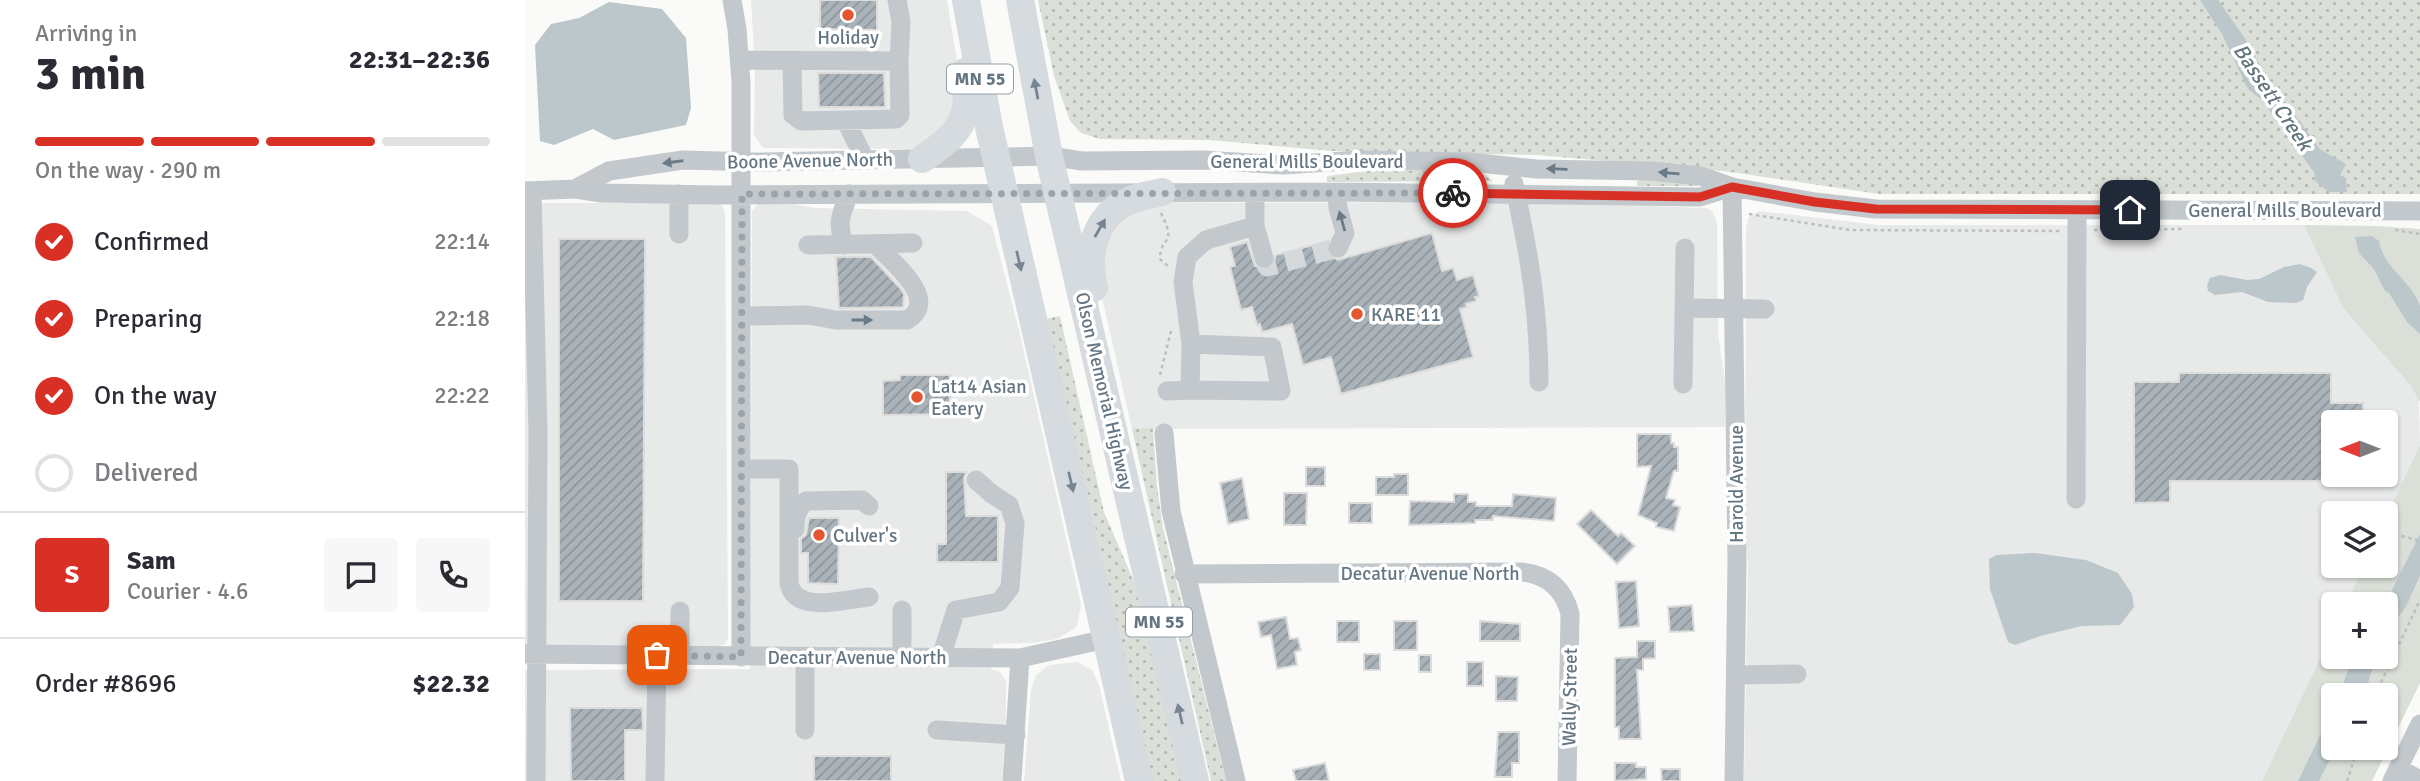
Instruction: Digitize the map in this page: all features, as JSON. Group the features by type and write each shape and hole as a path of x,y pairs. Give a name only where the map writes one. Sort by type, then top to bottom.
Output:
{"highway":[{"path":"922,159 948,143 957,132 968,98 953,0"},
{"name":"MN 55","path":"966,0 996,158 1139,781"},
{"name":"Olson Memorial Highway","path":"1020,0 1049,156 1195,781"},
{"path":"1122,462 1119,391 1092,276 1091,250 1098,229 1116,209 1129,200 1161,201"}],"street":[{"path":"732,0 740,60 742,194 741,657"},
{"path":"890,0 899,53"},
{"path":"792,61 793,115 797,119 891,121 900,115 901,22 897,0"},
{"path":"740,60 792,61 899,53"},
{"path":"846,121 864,158"},
{"name":"Boone Avenue North","path":"575,189 609,171 683,160 1049,156"},
{"name":"General Mills Boulevard","path":"1049,156 1083,161 1203,160 1283,164 1360,160 1470,162 1675,173 1701,176 1732,187 1815,202 1876,209 2420,211"},
{"path":"1510,166 1535,292 1539,382"},
{"name":"General Mills Boulevard","path":"1059,194 1161,201 1255,193 1337,192 1700,197 1732,187"},
{"name":"Harold Avenue","path":"1732,187 1732,309 1736,398 1734,781"},
{"name":"Boone Avenue North","path":"529,191 575,189 602,193 679,194 1059,194"},
{"path":"529,191 538,433 530,654 536,781"},
{"path":"1337,192 1345,233 1338,248"},
{"path":"1255,193 1255,226 1264,258"},
{"path":"679,194 679,234"},
{"path":"844,245 839,217 849,194"},
{"path":"2076,499 2077,210"},
{"path":"1190,390 1191,344 1183,282 1187,257 1199,243 1255,226"},
{"path":"808,245 913,243"},
{"path":"742,316 908,320 915,316 919,304 917,288 875,244"},
{"path":"1683,384 1685,248"},
{"path":"1684,308 1765,309"},
{"path":"1167,391 1280,391 1272,347 1191,344"},
{"path":"1164,433 1171,511 1184,574 1236,781"},
{"path":"741,469 789,469 791,592 803,601 843,601 860,598 843,594 806,595 798,591 795,583 796,517 799,507 806,501 813,500 862,500 869,506"},
{"path":"941,657 956,610 999,602 1010,588 1015,523 1009,505 992,495 976,480"},
{"name":"Decatur Avenue North","path":"1184,574 1522,572 1543,578 1557,587 1563,593 1570,614"},
{"path":"902,610 902,657"},
{"path":"680,611 680,656"},
{"name":"Wally Street","path":"1567,781 1570,614"},
{"name":"Decatur Avenue North","path":"530,654 1020,658 1106,639"},
{"path":"655,781 657,655"},
{"path":"805,657 805,730"},
{"path":"1012,781 1020,658"},
{"path":"1736,675 1797,674"},
{"path":"2420,724 2395,774 2420,780"},
{"path":"937,730 1016,735"}],"path":[{"path":"1161,201 1170,233 1168,242 1159,255 1169,267"},
{"path":"2398,535 2420,541"},
{"path":"2381,683 2420,600"},
{"path":"2347,781 2354,760"}],"shaded area":[{"path":"751,0 947,0 961,85 960,111 930,144 909,149 763,148 754,135 755,69"},
{"path":"1038,0 2420,0 2420,194 1879,194 1724,171 1537,155 1333,151 1209,140 1100,139 1081,133 1070,121 1054,76"},
{"path":"1376,170 1473,172 1484,174 1492,181 1327,182 1327,176"},
{"path":"1645,179 1699,184 1637,186 1637,181"},
{"path":"771,200 815,208 967,211 992,226 1019,330 1081,604 1077,627 1057,639 993,644 991,669 1000,672 1006,681 1002,781 525,781 525,670 750,669 752,211 759,203"},
{"path":"1539,202 1707,208 1712,211 1717,222 1718,334 1725,382 1725,427 1132,429 1098,280 1113,223 1158,203"},
{"path":"525,203 711,203 721,205 725,212 728,638 725,644 718,647 525,647"},
{"path":"1759,211 1879,225 2304,225 2343,308 2410,385 2419,400 2420,445 2394,501 2321,501 2321,578 2358,578 2352,592 2321,592 2321,656 2262,781 1744,781 1748,565 1745,536 1748,218"},
{"path":"2304,225 2420,229 2420,402 2410,385 2343,308"},
{"path":"1060,316 1104,512 1135,584 1183,781 1152,781 1045,319"},
{"path":"1153,428 1163,528 1226,781 1211,781 1132,429"},
{"path":"2420,445 2420,683 2398,728 2398,683 2321,683 2321,760 2382,760 2372,781 2262,781 2321,656 2321,669 2398,669 2398,592 2352,592 2358,578 2398,578 2398,501 2394,501"},
{"path":"1077,662 1092,670 1099,685 1121,781 1024,781 1031,690 1036,675 1049,665"}],"water":[{"name":"Bassett Creek","path":"2200,0 2218,0 2244,37 2275,91 2320,149 2346,164 2340,175 2346,178 2347,192 2329,192 2316,182 2314,172 2262,100 2248,89 2222,34"},
{"path":"609,2 662,9 686,38 691,108 686,125 614,140 593,129 554,145 540,141 535,45 551,24 579,18"},
{"path":"2372,236 2379,241 2386,259 2416,297 2420,306 2420,334 2407,322 2389,293 2385,291 2374,269 2359,253 2355,237"},
{"path":"2300,264 2317,272 2307,287 2303,300 2296,303 2268,302 2242,292 2215,295 2208,291 2210,278 2220,275 2247,280 2259,279 2284,267"},
{"path":"2420,534 2420,575 2406,607 2398,617 2398,592 2391,592"},
{"path":"2035,553 2086,560 2118,573 2132,594 2134,607 2120,625 2082,626 2015,645 2008,642 1990,589 1989,559 1997,555"},
{"path":"2348,669 2372,669 2368,683 2343,683"},
{"path":"2321,734 2321,760 2330,760 2319,781 2298,781"}],"building":[{"name":"Holiday","path":"820,0 877,0 877,30 820,29"},
{"path":"818,73 884,73 885,107 819,107"},
{"name":"KARE 11","path":"1432,233 1442,271 1453,268 1457,280 1473,275 1479,296 1475,297 1476,301 1460,309 1473,357 1341,394 1331,357 1303,365 1292,324 1262,332 1252,307 1241,310 1230,267 1235,266 1230,247 1247,242 1255,266 1267,270 1273,266 1276,255 1328,241 1328,254 1338,260"},
{"path":"559,239 645,239 643,601 559,601"},
{"path":"836,257 871,257 904,294 903,307 839,308"},
{"path":"2179,373 2331,373 2331,403 2363,403 2363,410 2321,410 2321,481 2170,481 2170,502 2134,503 2134,382 2179,382"},
{"name":"Lat14 Asian Eatery","path":"900,375 950,375 950,414 883,415 883,381 900,380"},
{"path":"1637,434 1671,434 1671,443 1678,447 1678,471 1674,471 1666,498 1675,500 1673,505 1680,507 1674,531 1656,527 1657,523 1638,515 1651,466 1637,467"},
{"path":"1306,467 1325,467 1325,486 1306,486"},
{"path":"946,472 966,472 966,516 998,516 998,562 937,562 937,544 946,544"},
{"path":"1394,474 1408,474 1408,495 1376,495 1376,477 1394,477"},
{"path":"1242,478 1249,519 1228,524 1220,483"},
{"path":"1284,493 1307,493 1306,525 1284,525"},
{"path":"1454,494 1468,494 1468,502 1476,502 1476,506 1512,506 1513,494 1556,498 1554,521 1493,516 1493,520 1475,520 1475,523 1409,525 1410,501 1454,502"},
{"path":"1349,503 1372,503 1372,523 1349,523"},
{"path":"1591,510 1618,536 1621,533 1635,546 1617,564 1577,524"},
{"name":"Culver's","path":"809,518 839,518 838,584 808,583 808,553 801,553 801,539 806,535"},
{"path":"1636,581 1639,626 1619,628 1616,582"},
{"path":"1692,605 1694,631 1670,632 1668,607"},
{"path":"1286,617 1290,639 1298,638 1301,650 1295,652 1297,665 1277,669 1271,635 1261,637 1258,622"},
{"path":"1337,621 1359,621 1359,642 1337,642"},
{"path":"1394,621 1417,621 1417,650 1394,650"},
{"path":"1480,621 1520,624 1520,641 1480,641"},
{"path":"1637,641 1655,641 1655,658 1643,659 1643,670 1637,670 1641,739 1619,739 1619,727 1615,727 1615,658 1637,657"},
{"path":"1364,654 1380,654 1380,670 1364,670"},
{"path":"1419,655 1431,655 1431,672 1419,672"},
{"path":"1467,662 1483,662 1483,686 1467,686"},
{"path":"1496,676 1518,677 1517,701 1496,701"},
{"path":"570,708 642,708 643,730 625,730 625,781 571,781"},
{"path":"1498,732 1519,732 1519,763 1512,763 1512,777 1495,777"},
{"path":"814,756 891,756 891,781 814,781"},
{"path":"1325,763 1329,781 1296,781 1293,770"},
{"path":"1615,763 1636,763 1636,767 1646,767 1646,779 1615,781"},
{"path":"1661,769 1680,769 1680,781 1662,781"}],"tunnel":[{"path":"1264,258 1267,267 1338,248"}],"way so far":[{"path":"657,655 741,657 742,194 1453,193"}],"place":[{"name":"Holiday","path":"848,15"},
{"name":"KARE 11","path":"1357,314"},
{"name":"Lat14 Asian Eatery","path":"917,397"},
{"name":"Culver's","path":"819,535"}],"route":[{"path":"1453,193 1700,197 1732,187 1815,202 1876,209 2130,210"}]}
